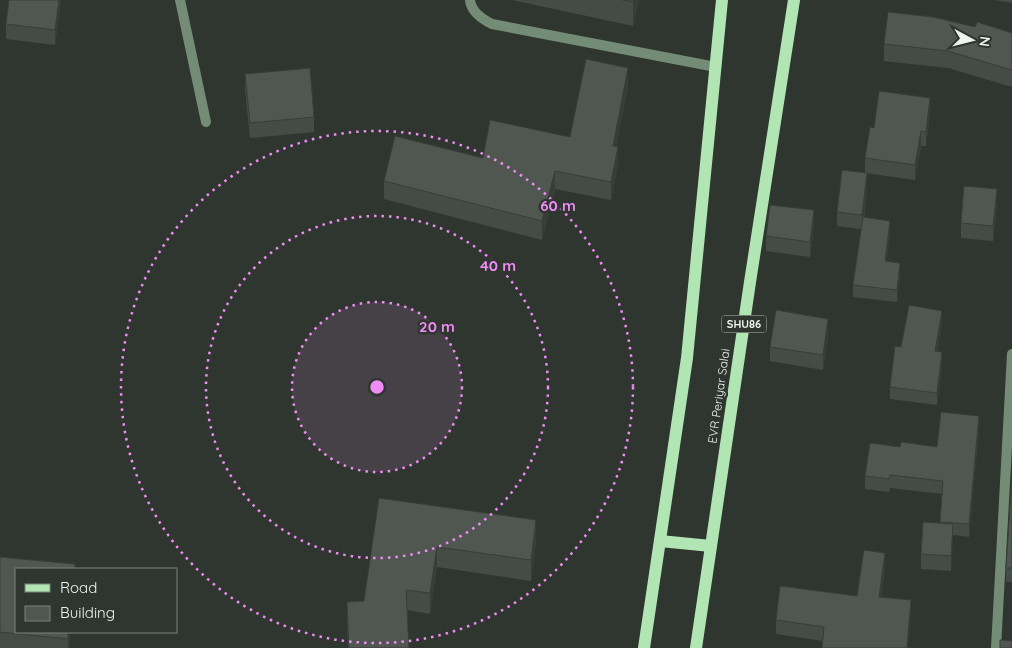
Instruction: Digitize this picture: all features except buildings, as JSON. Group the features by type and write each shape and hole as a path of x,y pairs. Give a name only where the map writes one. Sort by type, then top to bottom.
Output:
{"main road":[{"path":"644,648 687,358 722,0"},
{"name":"EVR Periyar Salai","path":"696,648 748,291 794,0"},
{"path":"660,541 711,546"}],"street":[{"path":"180,0 206,122"},
{"path":"470,0 470,5 482,19 492,24 716,68"},
{"path":"996,648 1012,354"}]}
